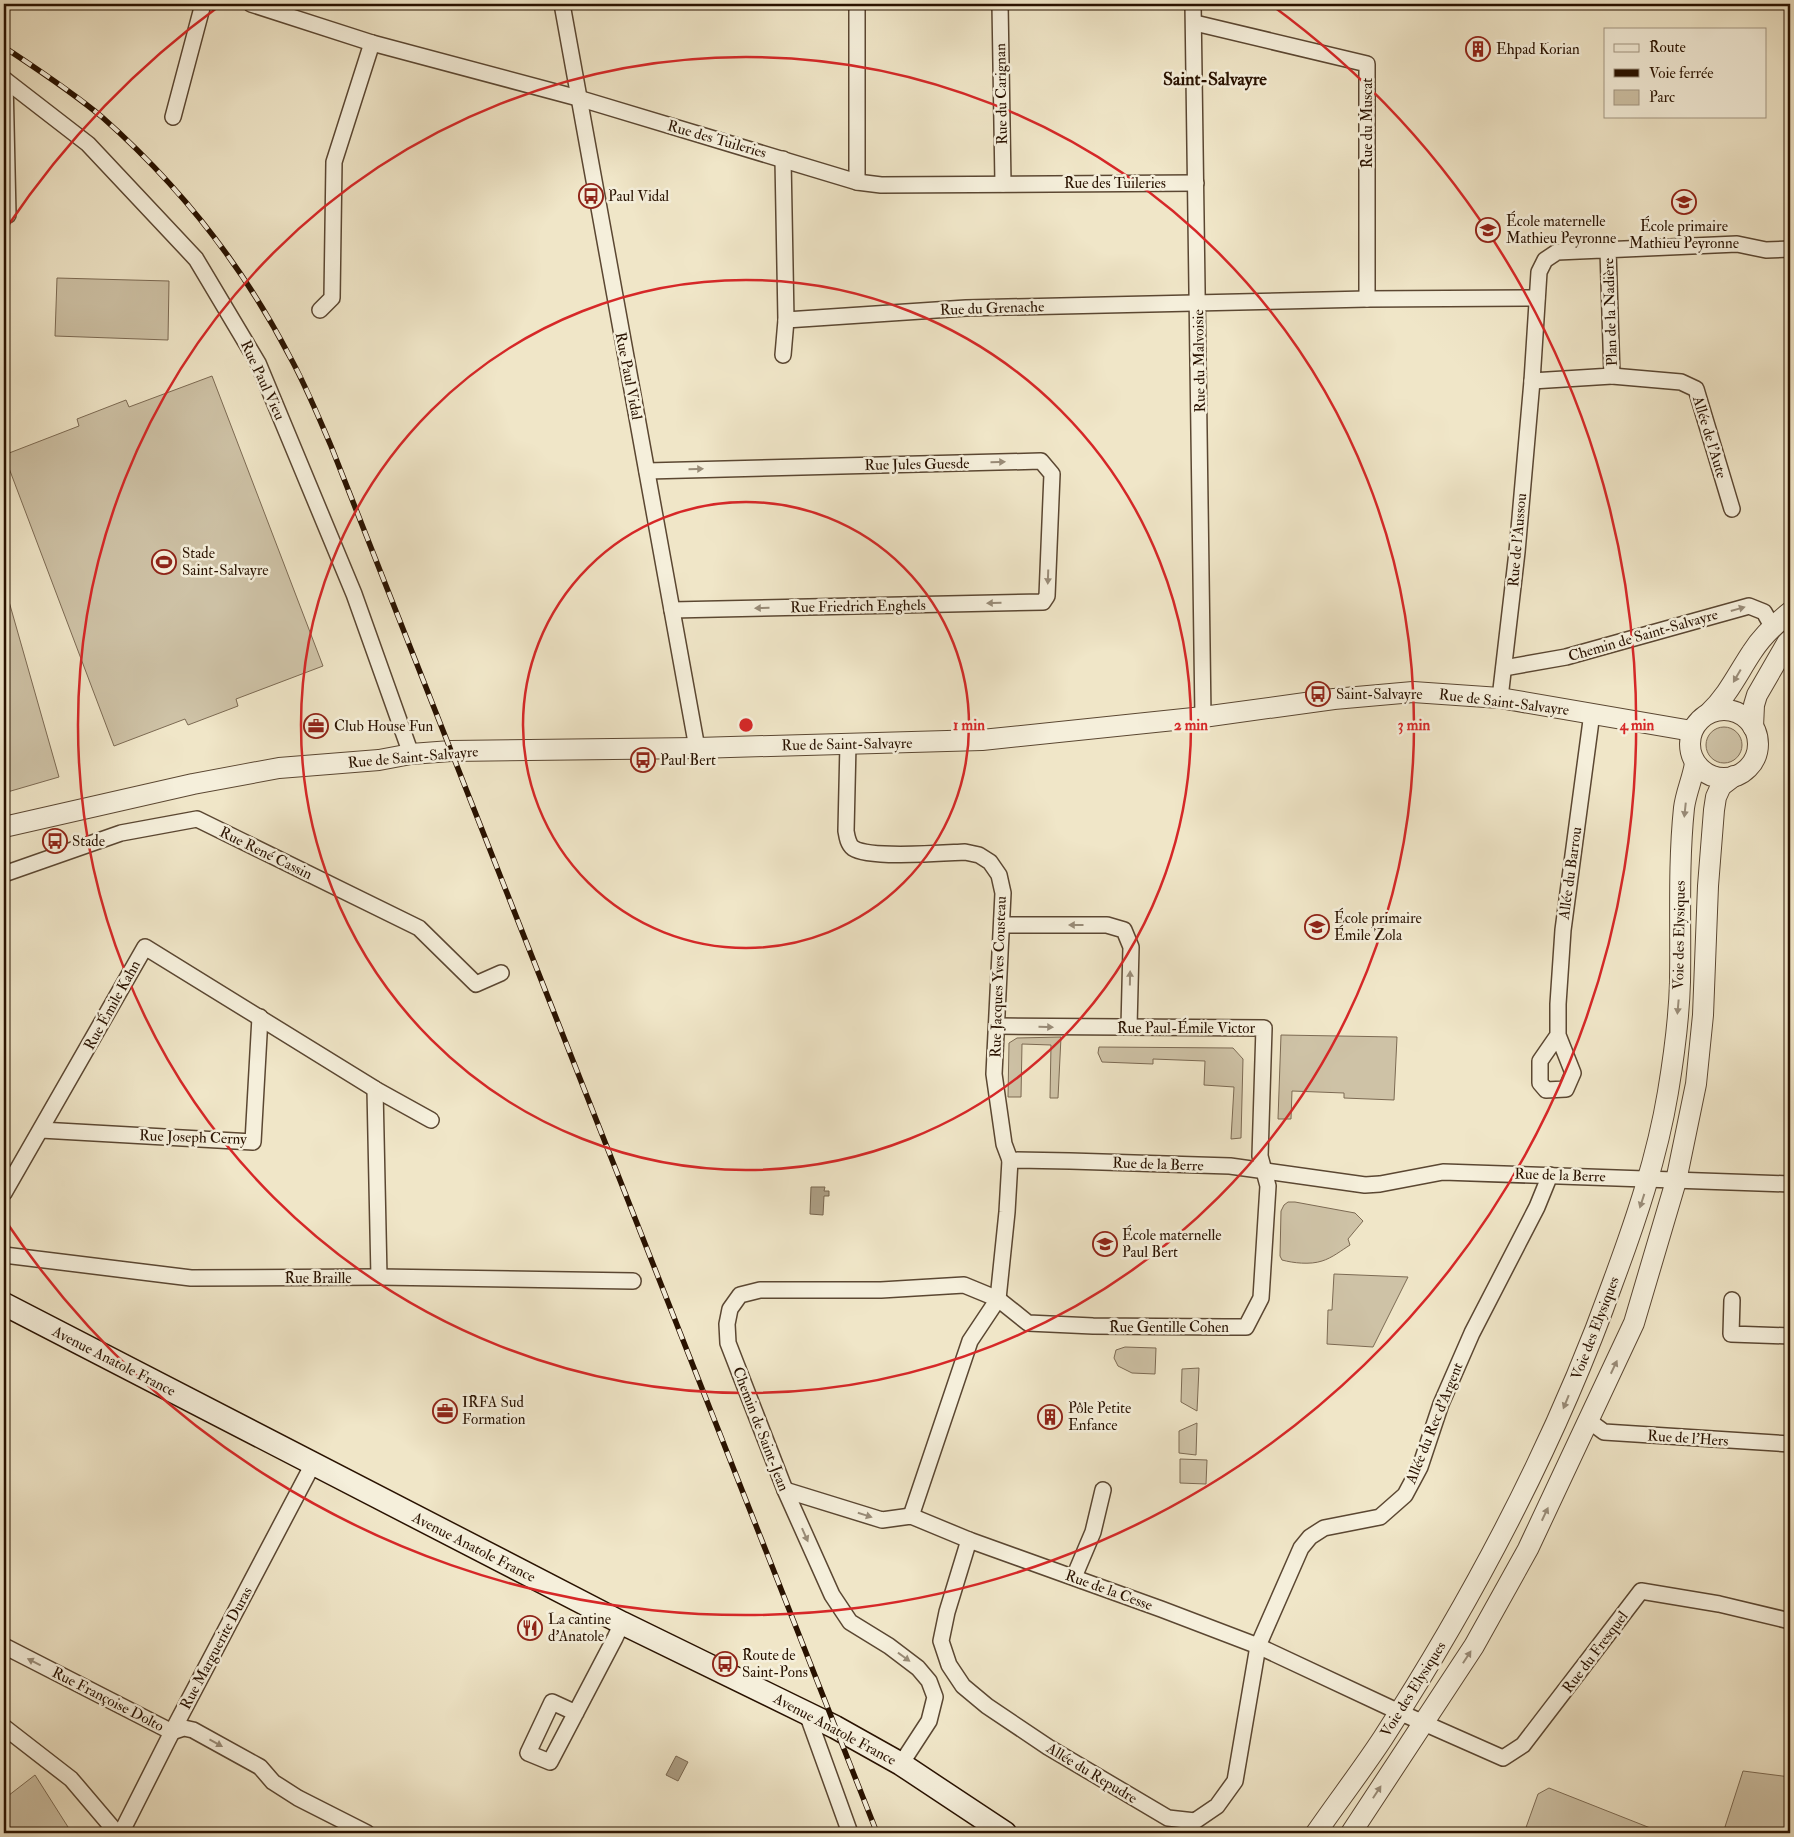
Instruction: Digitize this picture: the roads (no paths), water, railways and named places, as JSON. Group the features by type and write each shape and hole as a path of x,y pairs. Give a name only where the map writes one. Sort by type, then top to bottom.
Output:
{"main road":[{"name":"Avenue Anatole France","path":"4,1304 622,1624 806,1712 878,1750 1005,1833"},
{"name":"Avenue Anatole France","path":"942,1792 995,1833"}],"street":[{"path":"173,117 203,4"},
{"name":"Rue des Tuileries","path":"251,4 372,43 578,98 857,182 882,185 1196,183"},
{"name":"Rue Paul Vidal","path":"562,4 697,748"},
{"path":"857,4 857,182"},
{"name":"Rue du Carignan","path":"1000,4 1003,184"},
{"name":"Rue du Malvoisie","path":"1194,4 1204,718"},
{"name":"Rue du Muscat","path":"1195,23 1367,64 1367,299"},
{"path":"320,310 332,298 334,162 372,43"},
{"path":"4,80 8,215"},
{"name":"Rue Paul Vieu","path":"4,80 88,144 196,259 258,362 354,594 411,754"},
{"path":"783,159 786,320 783,355"},
{"path":"1608,250 1737,244 1766,250 1790,248"},
{"name":"Plan de la Nadière","path":"1608,250 1612,376 1532,381 1539,272 1545,260 1557,252 1608,250"},
{"path":"1198,303 1367,299 1537,298"},
{"name":"Rue du Grenache","path":"786,320 966,308 1198,303"},
{"name":"Allée de l'Aute","path":"1612,376 1680,382 1696,389 1732,509"},
{"name":"Rue de l'Aussou","path":"1500,698 1532,381"},
{"name":"Rue Jules Guesde","path":"647,470 1041,461 1052,474 1047,596 1043,602"},
{"name":"Rue Friedrich Enghels","path":"672,610 1043,602"},
{"name":"Chemin de Saint-Salvayre","path":"1504,668 1566,657 1750,606 1764,612 1772,626"},
{"path":"1709,713 1718,710 1728,710 1739,714 1753,727 1758,747 1750,765 1741,773 1726,778 1713,776 1702,770 1695,763 1690,752 1692,731 1701,719 1722,701 1751,652 1772,626 1790,612"},
{"path":"1753,727 1754,705 1758,695 1790,640"},
{"name":"Rue de Saint-Salvayre","path":"4,827 193,784 279,768 379,760 411,754 451,751 697,748 982,740 1204,718 1381,694 1413,692 1500,698 1692,731"},
{"name":"Allée du Barrou","path":"1558,1035 1563,930 1592,713"},
{"name":"Rue Jacques Yves Cousteau","path":"848,744 846,831 847,840 852,848 870,854 965,852 978,855 990,862 999,875 1003,893 998,1026 994,1074 1004,1144 1010,1160"},
{"name":"Voie des Elysiques","path":"1316,1833 1382,1740 1451,1627 1564,1409 1604,1309 1649,1178 1668,1093 1680,985 1679,894 1685,804 1694,776 1695,763"},
{"name":"Voie des Elysiques","path":"1351,1833 1474,1646 1528,1549 1634,1323 1676,1181 1696,1084 1703,1015 1708,886 1714,810 1716,797 1722,786 1734,776"},
{"name":"Rue René Cassin","path":"4,874 121,833 197,819 419,928 476,984 501,973"},
{"path":"1002,925 1107,925 1124,930 1131,947 1129,1027"},
{"name":"Rue Émile Kahn","path":"4,1193 144,947 375,1088 431,1120"},
{"name":"Rue Joseph Cerny","path":"41,1130 254,1142 260,1017"},
{"name":"Rue Paul-Émile Victor","path":"998,1026 1264,1028 1260,1156 1262,1170"},
{"path":"375,1088 379,1277"},
{"path":"785,1490 882,1520 911,1516 970,1341 998,1299 1004,1251 1010,1160"},
{"name":"Rue de la Berre","path":"1010,1160 1222,1166 1365,1185 1443,1172 1790,1184"},
{"name":"Rue Gentille Cohen","path":"998,1299 1028,1323 1093,1326 1246,1327 1261,1298 1268,1186 1262,1170"},
{"name":"Allée du Rec d'Argent","path":"1258,1646 1302,1548 1310,1537 1324,1528 1380,1517 1405,1495 1420,1467 1441,1404 1472,1333 1537,1207 1550,1175"},
{"name":"Rue Braille","path":"4,1255 191,1278 379,1277 633,1281"},
{"name":"Chemin de Saint-Jean","path":"901,1764 930,1721 935,1697 929,1681 918,1668 889,1646 850,1622 832,1596 785,1490 728,1343 727,1324 730,1309 740,1295 760,1290 881,1290 964,1285 998,1299"},
{"path":"1732,1300 1731,1334 1790,1336"},
{"name":"Rue de l'Hers","path":"1589,1421 1604,1432 1790,1444"},
{"name":"Rue Marguerite Duras","path":"121,1833 313,1464"},
{"path":"1074,1577 1093,1532 1103,1490"},
{"name":"Rue de la Cesse","path":"911,1516 969,1540 1258,1646 1423,1724"},
{"name":"Allée du Repudre","path":"969,1540 947,1612 941,1641 949,1665 963,1686 987,1706 1048,1747 1168,1818 1195,1821 1217,1806 1235,1781 1258,1646"},
{"name":"Rue du Fresquel","path":"1423,1724 1503,1758 1523,1745 1641,1591 1719,1604 1790,1621"},
{"path":"576,1713 622,1624"},
{"name":"Rue Françoise Dolto","path":"4,1646 172,1732 184,1728 193,1730 260,1767 273,1782 298,1798 367,1833"},
{"path":"806,1712 850,1833"},
{"path":"4,1727 71,1779 116,1833"}],"railway":[{"path":"4,47 66,89 102,117 157,170 183,199 207,228 252,291 272,323 312,401 877,1833"}],"place":[{"name":"Ehpad Korian","path":"1478,49"},
{"name":"Paul Vidal","path":"591,196"},
{"name":"École primaire Mathieu Peyronne","path":"1684,202"},
{"name":"École maternelle Mathieu Peyronne","path":"1488,230"},
{"name":"Stade Saint-Salvayre","path":"164,562"},
{"name":"Saint-Salvayre","path":"1318,694"},
{"name":"Club House Fun","path":"316,726"},
{"name":"Paul Bert","path":"643,760"},
{"name":"Stade","path":"55,841"},
{"name":"École primaire Émile Zola","path":"1317,927"},
{"name":"École maternelle Paul Bert","path":"1105,1244"},
{"name":"IRFA Sud Formation","path":"445,1411"},
{"name":"Pôle Petite Enfance","path":"1050,1417"},
{"name":"La cantine d'Anatole","path":"530,1628"},
{"name":"Route de Saint-Pons","path":"725,1664"}],"district":[{"name":"Saint-Salvayre","path":"1215,79"}]}
